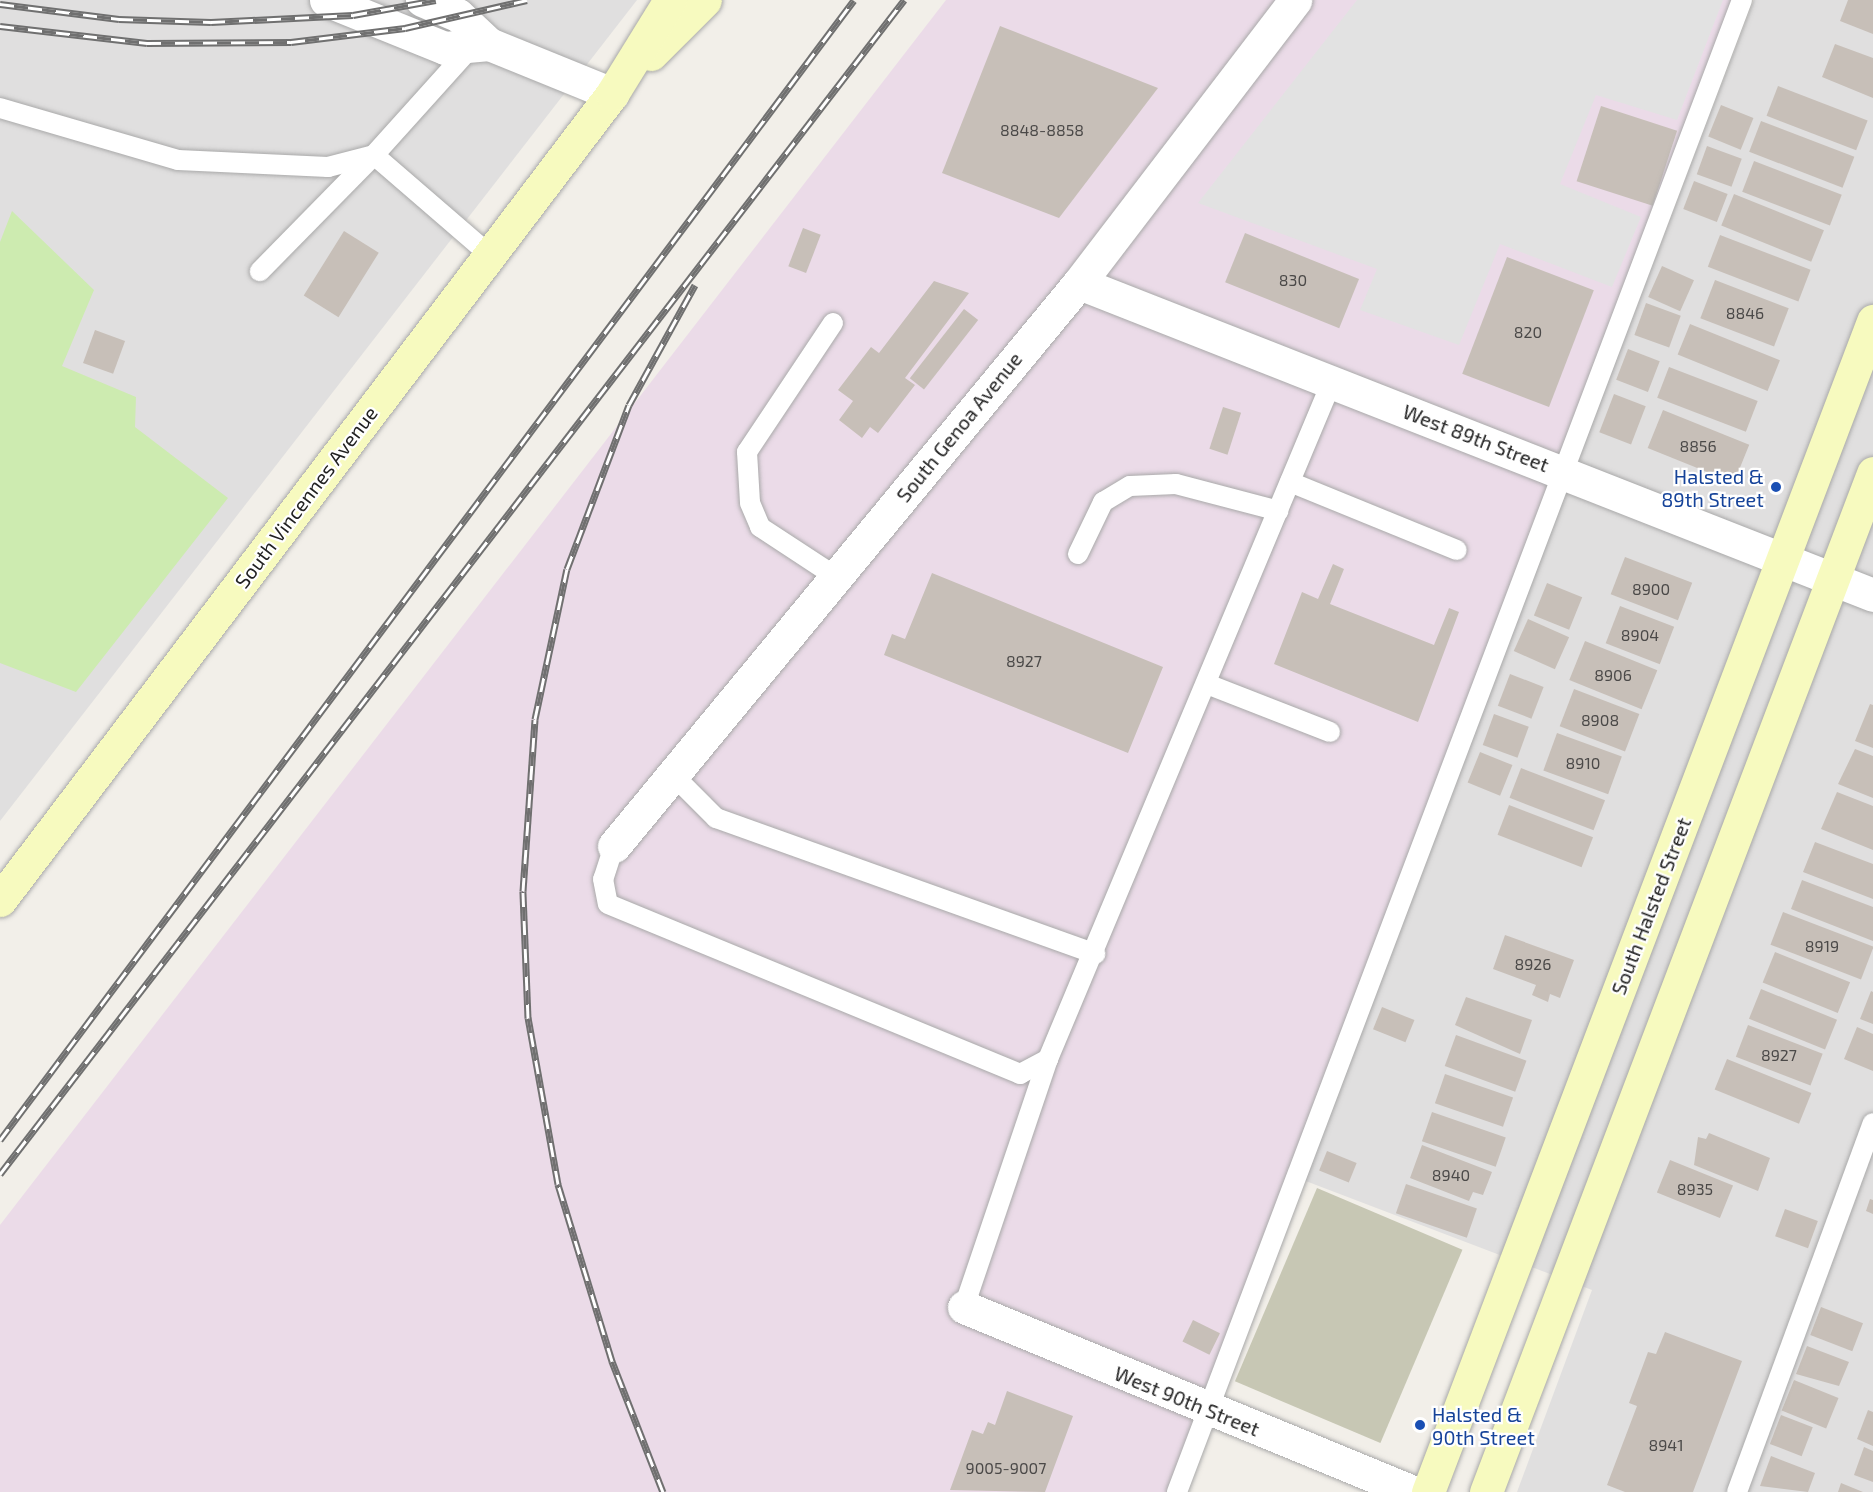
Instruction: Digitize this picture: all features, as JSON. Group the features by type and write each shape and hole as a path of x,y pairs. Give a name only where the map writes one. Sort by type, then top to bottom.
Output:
{"main road":[{"name":"South Vincennes Avenue","path":"0,900 612,94 670,0"},
{"name":"South Vincennes Avenue","path":"612,94 705,0"},
{"name":"South Halsted Street","path":"1428,1492 1873,321"},
{"path":"1486,1492 1873,473"}],"street":[{"path":"326,0 445,48 481,45 612,94"},
{"path":"422,0 458,15 481,45"},
{"name":"South Genoa Avenue","path":"614,846 1078,283 1295,0"},
{"name":"West 89th Street","path":"1078,283 1873,595"},
{"name":"West 90th Street","path":"964,1307 1207,1410 1413,1492"}],"lane":[{"path":"1177,1492 1742,0"},
{"path":"260,271 481,45"},
{"path":"0,108 178,160 328,167 374,155"},
{"path":"374,155 490,255"},
{"path":"833,323 747,452 750,503 760,527 836,577"},
{"path":"964,1307 1048,1059 1095,954 1332,381"},
{"path":"1290,482 1457,550"},
{"path":"1078,554 1103,502 1130,486 1176,483 1279,511"},
{"path":"1207,684 1330,732"},
{"path":"673,775 716,818 1095,954"},
{"path":"614,846 603,879 608,904 1020,1074 1048,1059"},
{"path":"1737,1492 1873,1123"}],"shaded area":[{"path":"0,0 637,0 0,821"},
{"path":"946,0 1743,0 1186,1492 0,1492 0,1225"},
{"path":"1357,0 1723,0 1677,120 1596,95 1560,184 1641,217 1612,287 1500,244 1459,345 1360,310 1377,269 1198,203"},
{"path":"1754,0 1873,0 1873,1492 1517,1492 1592,1290 1303,1180"},
{"path":"1317,1188 1462,1250 1380,1443 1235,1381"}],"green space":[{"path":"12,211 94,290 62,366 136,397 135,427 228,498 76,692 0,663 0,242"}],"building":[{"path":"1848,0 1873,0 1873,34 1840,21"},
{"path":"1000,26 1158,88 1059,218 942,173"},
{"path":"1835,44 1873,58 1873,98 1822,77"},
{"path":"1778,86 1868,120 1856,150 1767,116"},
{"path":"1721,105 1753,118 1741,150 1708,137"},
{"path":"1601,106 1677,131 1653,206 1577,181"},
{"path":"1761,121 1854,157 1843,188 1749,152"},
{"path":"1707,146 1742,159 1732,187 1697,174"},
{"path":"1754,161 1842,195 1830,225 1742,192"},
{"path":"1694,181 1728,194 1717,222 1683,209"},
{"path":"1734,194 1824,230 1811,262 1721,226"},
{"path":"803,228 821,235 806,273 788,266"},
{"path":"344,231 379,253 338,317 304,295"},
{"path":"1245,233 1359,279 1339,328 1225,282"},
{"path":"1720,235 1811,270 1798,302 1708,267"},
{"path":"1507,257 1594,290 1549,407 1462,374"},
{"path":"1662,266 1694,280 1680,311 1648,297"},
{"path":"1715,280 1789,308 1774,347 1700,318"},
{"path":"934,281 969,293 905,378 915,385 878,433 870,427 862,438 839,420 853,401 838,390 871,347 879,353"},
{"path":"1646,303 1681,316 1669,348 1634,335"},
{"path":"964,309 978,320 924,389 910,378"},
{"path":"1690,324 1780,360 1768,391 1678,355"},
{"path":"95,330 125,341 113,374 83,363"},
{"path":"1628,349 1660,361 1648,392 1616,380"},
{"path":"1669,367 1758,401 1746,432 1657,398"},
{"path":"1614,394 1646,406 1631,444 1599,432"},
{"path":"1223,407 1241,413 1227,455 1209,449"},
{"path":"1663,410 1749,445 1734,483 1648,448"},
{"path":"1625,557 1692,583 1678,620 1611,594"},
{"path":"1333,564 1344,569 1330,604 1434,645 1449,608 1459,612 1418,722 1274,664 1302,592 1318,599"},
{"path":"932,573 1163,667 1128,753 884,655 892,634 905,639"},
{"path":"1547,583 1582,597 1569,630 1534,615"},
{"path":"1620,606 1674,627 1660,664 1606,643"},
{"path":"1528,619 1569,637 1555,669 1514,651"},
{"path":"1585,641 1657,670 1642,709 1569,680"},
{"path":"1510,674 1544,687 1531,719 1498,706"},
{"path":"1574,689 1639,714 1625,751 1560,726"},
{"path":"1870,704 1873,705 1873,748 1855,741"},
{"path":"1494,714 1529,727 1517,758 1483,745"},
{"path":"1557,733 1622,757 1608,794 1543,771"},
{"path":"1855,749 1873,756 1873,798 1838,784"},
{"path":"1480,752 1512,765 1500,796 1468,783"},
{"path":"1521,768 1605,800 1594,830 1510,798"},
{"path":"1837,792 1873,806 1873,850 1821,829"},
{"path":"1509,805 1593,837 1582,867 1498,835"},
{"path":"1815,842 1873,864 1873,899 1803,872"},
{"path":"1802,880 1873,907 1873,941 1791,909"},
{"path":"1783,912 1873,947 1861,979 1770,945"},
{"path":"1505,935 1574,960 1560,998 1550,994 1548,1002 1532,995 1536,985 1493,969"},
{"path":"1775,952 1850,982 1838,1013 1763,983"},
{"path":"1761,989 1837,1020 1825,1049 1749,1019"},
{"path":"1871,991 1873,992 1873,1024 1860,1019"},
{"path":"1466,997 1532,1020 1520,1054 1455,1025"},
{"path":"1382,1007 1414,1020 1405,1042 1373,1029"},
{"path":"1748,1025 1823,1054 1811,1085 1736,1057"},
{"path":"1857,1027 1873,1034 1873,1071 1844,1059"},
{"path":"1456,1035 1526,1061 1515,1092 1445,1066"},
{"path":"1727,1059 1811,1093 1799,1124 1715,1090"},
{"path":"1445,1074 1513,1097 1503,1127 1435,1103"},
{"path":"1432,1112 1506,1137 1496,1167 1422,1141"},
{"path":"1709,1133 1770,1158 1758,1191 1694,1165 1698,1137 1706,1139"},
{"path":"1422,1145 1492,1172 1483,1195 1473,1192 1469,1201 1410,1178"},
{"path":"1327,1151 1357,1163 1349,1182 1319,1170"},
{"path":"1670,1160 1733,1185 1720,1218 1657,1192"},
{"path":"1406,1184 1477,1208 1467,1238 1396,1213"},
{"path":"1870,1199 1873,1200 1873,1214 1866,1211"},
{"path":"1785,1209 1818,1221 1808,1248 1775,1236"},
{"path":"1821,1307 1863,1323 1852,1351 1810,1335"},
{"path":"1193,1320 1220,1333 1209,1355 1182,1342"},
{"path":"1665,1332 1742,1361 1693,1492 1625,1492 1607,1485 1637,1406 1629,1403 1648,1352 1656,1354"},
{"path":"1807,1346 1849,1362 1839,1386 1796,1374"},
{"path":"1794,1380 1839,1398 1826,1429 1782,1411"},
{"path":"1007,1391 1073,1416 1045,1492 950,1490 972,1430 983,1434 988,1422 995,1425"},
{"path":"1868,1410 1873,1412 1873,1446 1857,1439"},
{"path":"1781,1415 1813,1427 1802,1456 1770,1444"},
{"path":"1864,1447 1873,1451 1873,1482 1854,1475"},
{"path":"1771,1456 1815,1473 1808,1492 1760,1486"},
{"path":"1841,1483 1863,1492 1838,1492"}],"railway":[{"path":"0,4 119,19 211,22 353,15 436,0"},
{"path":"0,26 147,43 291,42 405,28 527,0"},
{"path":"0,1140 854,0"},
{"path":"0,1174 904,0"},
{"path":"663,1492 612,1361 558,1184 528,1018 523,891 535,719 567,569 629,405 695,285"}],"place":[{"name":"Halsted & 89th Street","path":"1776,487"},
{"name":"Halsted & 90th Street","path":"1420,1425"}]}
